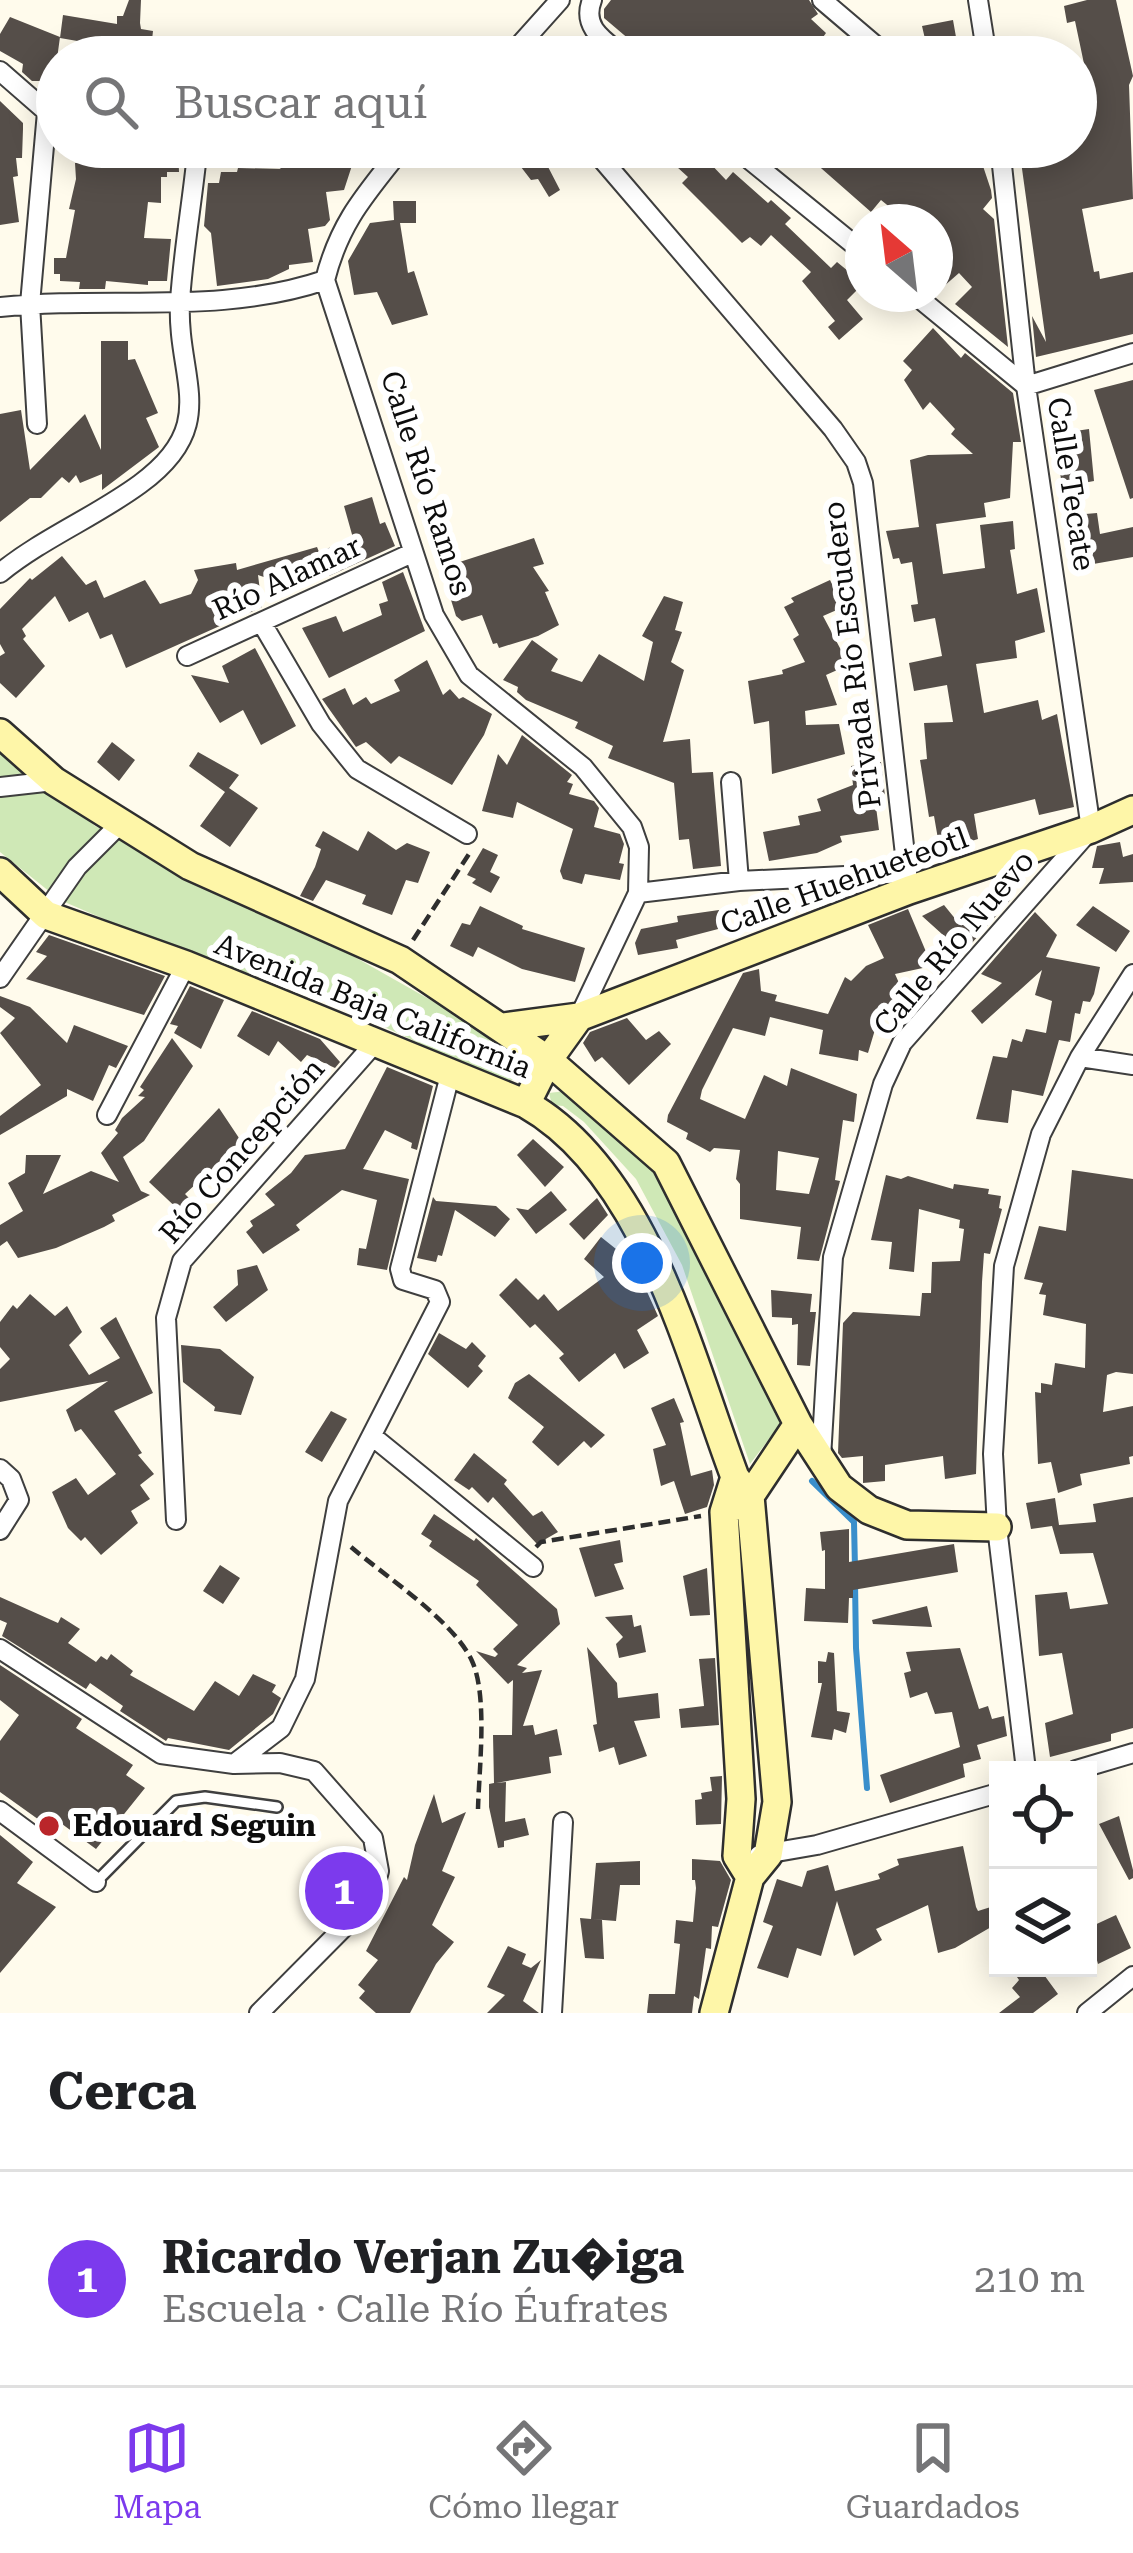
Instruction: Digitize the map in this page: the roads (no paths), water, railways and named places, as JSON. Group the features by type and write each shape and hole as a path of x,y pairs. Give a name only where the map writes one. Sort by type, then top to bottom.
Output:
{"street":[{"path":"528,36 560,0"},
{"path":"592,0 589,21 600,36"},
{"path":"822,0 864,36"},
{"path":"978,0 984,36"},
{"path":"0,71 36,100"},
{"path":"37,424 30,304 46,168"},
{"path":"0,574 22,555 141,483 178,448 192,405 180,305 195,168"},
{"path":"0,307 180,305 290,292 325,280 335,241 386,168"},
{"name":"Privada Río Escudero","path":"609,168 856,462 908,882"},
{"path":"760,168 845,237"},
{"name":"Calle Tecate","path":"1001,168 1026,386 1090,829"},
{"name":"Calle Río Ramos","path":"325,280 434,615 469,675 583,767 632,827 639,847 638,893 579,1017 548,1060 526,1104"},
{"path":"936,312 1026,386 1133,353"},
{"name":"Río Alamar","path":"188,656 412,554"},
{"path":"263,625 321,724 357,770 467,834"},
{"name":"Avenida Baja California","path":"0,734 54,781 190,866 400,960 548,1060 666,1163 798,1424 839,1487 869,1510 908,1525 997,1527"},
{"path":"0,787 54,781"},
{"path":"731,782 739,880"},
{"name":"Calle Huehueteotl","path":"504,1027 579,1017 908,882 1090,829 1133,810"},
{"path":"0,978 77,867 121,824"},
{"name":"Calle Río Nuevo","path":"820,1458 833,1258 883,1084 902,1043 1090,829"},
{"name":"Avenida Baja California","path":"0,872 46,915 187,965 526,1104 582,1149 622,1198 650,1249 743,1487 777,1802 752,1863"},
{"path":"638,893 739,880 908,882"},
{"path":"106,1114 187,965"},
{"path":"1025,1761 993,1454 1004,1266 1041,1134 1080,1057 1133,974"},
{"name":"Río Concepción","path":"176,1520 166,1318 182,1261 374,1044"},
{"path":"1080,1057 1133,1065"},
{"path":"234,1764 280,1728 305,1679 338,1501 440,1302 436,1291 403,1280 400,1269 450,1075"},
{"path":"714,2013 752,1863 741,1799 724,1513 798,1424"},
{"path":"372,1436 528,1563"},
{"path":"0,1469 11,1479 19,1500 0,1530"},
{"path":"0,1648 161,1754 234,1764 280,1763 314,1771 373,1838 380,1871 371,1900 259,2013"},
{"path":"1097,1764 1133,1753"},
{"path":"752,1863 989,1796"},
{"path":"0,1811 96,1882"},
{"path":"552,2013 563,1822"},
{"path":"1087,2013 1133,1976"}],"lane":[{"path":"96,1882 176,1801 205,1797 277,1807"}],"waterway":[{"path":"812,1481 854,1522 855,1569"},
{"path":"855,1582 867,1788"}],"place":[{"name":"Edouard Seguin","path":"49,1826"},
{"name":"Ricardo Verjan Zu�iga","path":"344,1891"}]}
